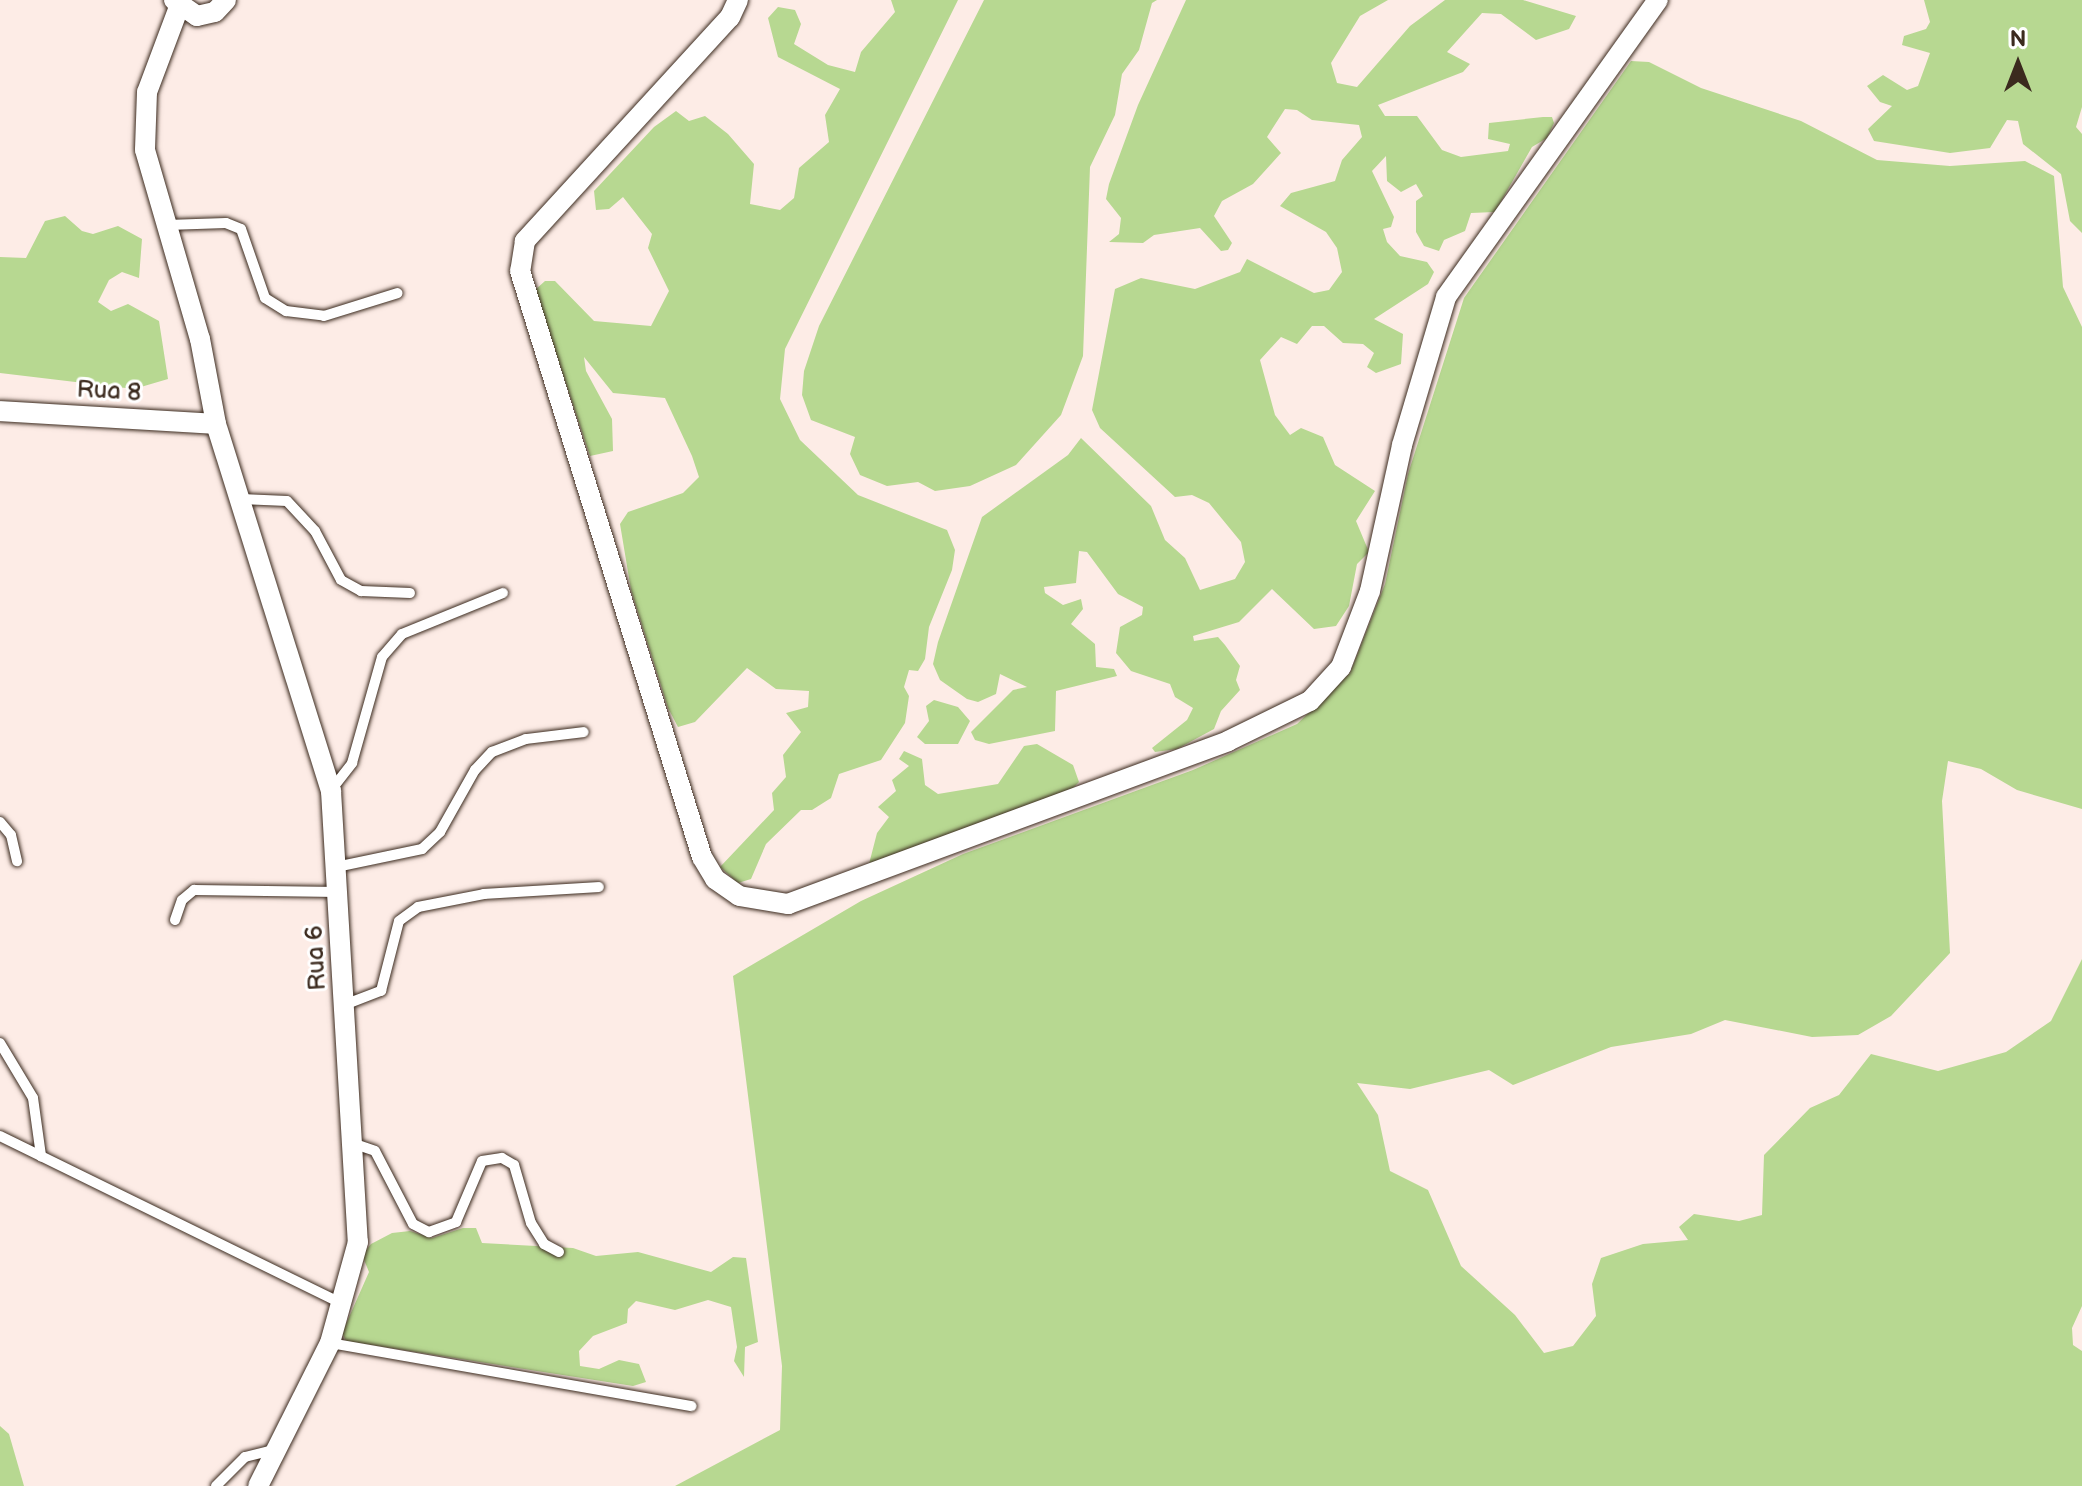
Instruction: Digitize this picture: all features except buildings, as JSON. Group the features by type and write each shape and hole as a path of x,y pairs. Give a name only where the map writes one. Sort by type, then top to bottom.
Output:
{"street":[{"path":"177,4 206,16 226,0"},
{"path":"738,0 730,17 525,241 520,271 702,857 715,879 739,896 788,904 1228,741 1310,701 1341,667 1370,591 1402,445 1446,297 1658,0"},
{"name":"Rua 6","path":"177,4 147,92 145,150 200,339 216,424 331,791 358,1242 330,1343 258,1486"},
{"name":"Rua 8","path":"0,411 216,424"}],"lane":[{"path":"167,225 226,223 241,229 265,298 286,311 324,316 398,293"},
{"path":"241,499 287,501 315,531 341,580 361,591 410,593"},
{"path":"331,791 352,763 382,657 402,634 503,593"},
{"path":"336,867 422,849 440,832 475,770 492,752 526,739 584,732"},
{"path":"0,822 11,835 17,861"},
{"path":"344,1005 381,991 399,921 418,907 484,894 599,887"},
{"path":"175,920 182,900 194,890 338,892"},
{"path":"0,1043 33,1098 41,1156"},
{"path":"0,1136 341,1303"},
{"path":"352,1143 375,1151 413,1224 429,1232 456,1222 482,1161 502,1158 514,1165 531,1223 544,1244 559,1252"},
{"path":"330,1343 692,1406"},
{"path":"216,1486 245,1457 276,1449"}],"green space":[{"path":"891,0 958,0 785,349 780,399 800,440 858,495 947,530 955,550 952,570 929,627 925,659 918,671 909,670 904,687 909,696 905,723 881,760 839,774 831,798 812,810 801,810 766,844 751,879 738,883 720,867 774,810 772,793 786,777 783,755 801,732 786,713 808,707 809,691 776,689 747,668 695,722 678,727 668,708 631,590 620,524 628,512 683,493 699,477 665,398 613,393 584,357 586,371 612,419 613,451 590,456 535,290 545,281 555,281 594,321 651,326 669,291 648,248 652,234 623,197 609,209 596,210 594,191 654,127 676,111 689,121 705,116 728,134 754,164 750,204 780,210 794,198 799,168 829,142 825,115 840,89 778,57 768,18 778,7 795,10 801,24 794,44 828,65 855,72 861,52 895,12"},
{"path":"984,0 1157,0 1152,3 1139,50 1122,74 1115,115 1090,167 1083,356 1061,415 1016,465 970,486 935,491 918,482 887,486 860,475 850,454 855,437 811,420 802,395 804,371 819,326"},
{"path":"1186,0 1388,0 1360,16 1331,63 1337,83 1357,87 1410,26 1445,0 1523,0 1576,16 1569,29 1536,40 1501,14 1482,13 1447,52 1470,64 1463,72 1378,105 1385,116 1417,116 1442,150 1461,157 1508,151 1510,144 1488,139 1489,123 1552,117 1554,123 1547,138 1532,147 1495,212 1471,213 1465,231 1444,240 1439,251 1424,246 1416,232 1416,201 1423,196 1416,184 1401,192 1387,181 1386,156 1372,171 1394,217 1391,227 1383,229 1387,242 1400,256 1427,262 1434,272 1428,284 1374,319 1403,334 1401,364 1376,373 1367,367 1374,353 1363,344 1343,343 1324,326 1312,326 1297,344 1281,337 1260,360 1275,415 1290,435 1301,428 1323,437 1335,465 1375,491 1356,521 1369,552 1357,564 1349,606 1336,626 1314,629 1272,589 1239,622 1193,636 1194,641 1218,637 1225,645 1240,666 1236,680 1240,690 1221,711 1214,729 1177,749 1155,752 1152,748 1187,720 1193,708 1175,697 1170,684 1131,671 1116,653 1120,627 1142,615 1143,607 1118,594 1087,552 1079,551 1076,583 1044,587 1045,593 1063,605 1081,599 1083,609 1071,624 1095,644 1096,667 1114,669 1117,676 1056,691 1055,731 989,744 975,740 971,732 1013,690 1027,687 1000,674 996,694 978,702 967,699 940,680 933,664 938,642 982,517 1068,455 1081,438 1151,506 1165,540 1185,558 1200,590 1235,579 1245,562 1241,542 1209,503 1192,495 1175,497 1100,428 1092,410 1115,289 1141,278 1195,289 1240,272 1247,259 1314,293 1329,290 1342,272 1337,248 1326,232 1280,206 1291,193 1335,181 1342,160 1362,137 1359,125 1312,120 1297,110 1285,109 1267,137 1281,153 1253,184 1222,201 1214,216 1232,243 1228,250 1221,251 1200,228 1154,235 1143,243 1109,242 1119,234 1121,218 1106,199 1109,184 1138,105"},
{"path":"1924,0 2082,0 2082,107 2076,127 2082,134 2082,233 2070,221 2061,174 2023,144 2018,121 2007,120 1990,148 1950,153 1874,141 1868,129 1892,106 1880,102 1867,86 1883,75 1907,90 1918,86 1930,53 1902,45 1904,36 1926,29 1930,22"},
{"path":"1631,61 1649,62 1701,88 1801,121 1877,160 1950,166 2025,161 2054,176 2063,287 2082,327 2082,809 2017,790 1981,769 1948,761 1942,801 1950,953 1891,1016 1858,1035 1812,1037 1725,1020 1691,1034 1611,1047 1513,1085 1489,1070 1410,1089 1357,1083 1378,1115 1390,1171 1428,1190 1461,1266 1515,1315 1544,1353 1573,1346 1596,1316 1592,1284 1601,1258 1643,1244 1688,1240 1679,1227 1694,1214 1739,1221 1762,1215 1764,1155 1810,1108 1839,1095 1871,1054 1938,1071 2006,1052 2051,1021 2082,959 2082,1306 2072,1328 2073,1345 2082,1351 2082,1486 675,1486 780,1430 782,1366 733,976 861,901 963,854 1193,770 1297,724 1350,673 1385,584 1408,474 1464,298"},
{"path":"65,216 82,231 93,234 118,226 142,239 139,278 122,272 109,280 98,302 111,311 128,304 159,321 168,379 134,389 0,373 0,257 26,258 45,221"},
{"path":"934,700 958,707 970,721 958,744 925,744 917,737 929,721 926,706"},
{"path":"1037,744 1073,765 1079,782 1067,794 869,864 877,833 889,817 878,807 896,791 892,780 909,766 899,759 904,751 922,759 925,785 938,794 998,784 1024,746"},
{"path":"463,1228 476,1228 482,1243 573,1248 596,1256 638,1252 711,1272 733,1257 746,1258 758,1342 745,1347 744,1377 734,1361 737,1347 731,1307 708,1300 675,1310 636,1301 628,1309 627,1323 593,1336 579,1351 580,1366 599,1369 619,1360 639,1364 646,1382 633,1386 346,1341 342,1333 369,1272 362,1255 371,1244 392,1233 410,1231 432,1238"},
{"path":"0,1426 9,1434 24,1486 0,1486"}]}
